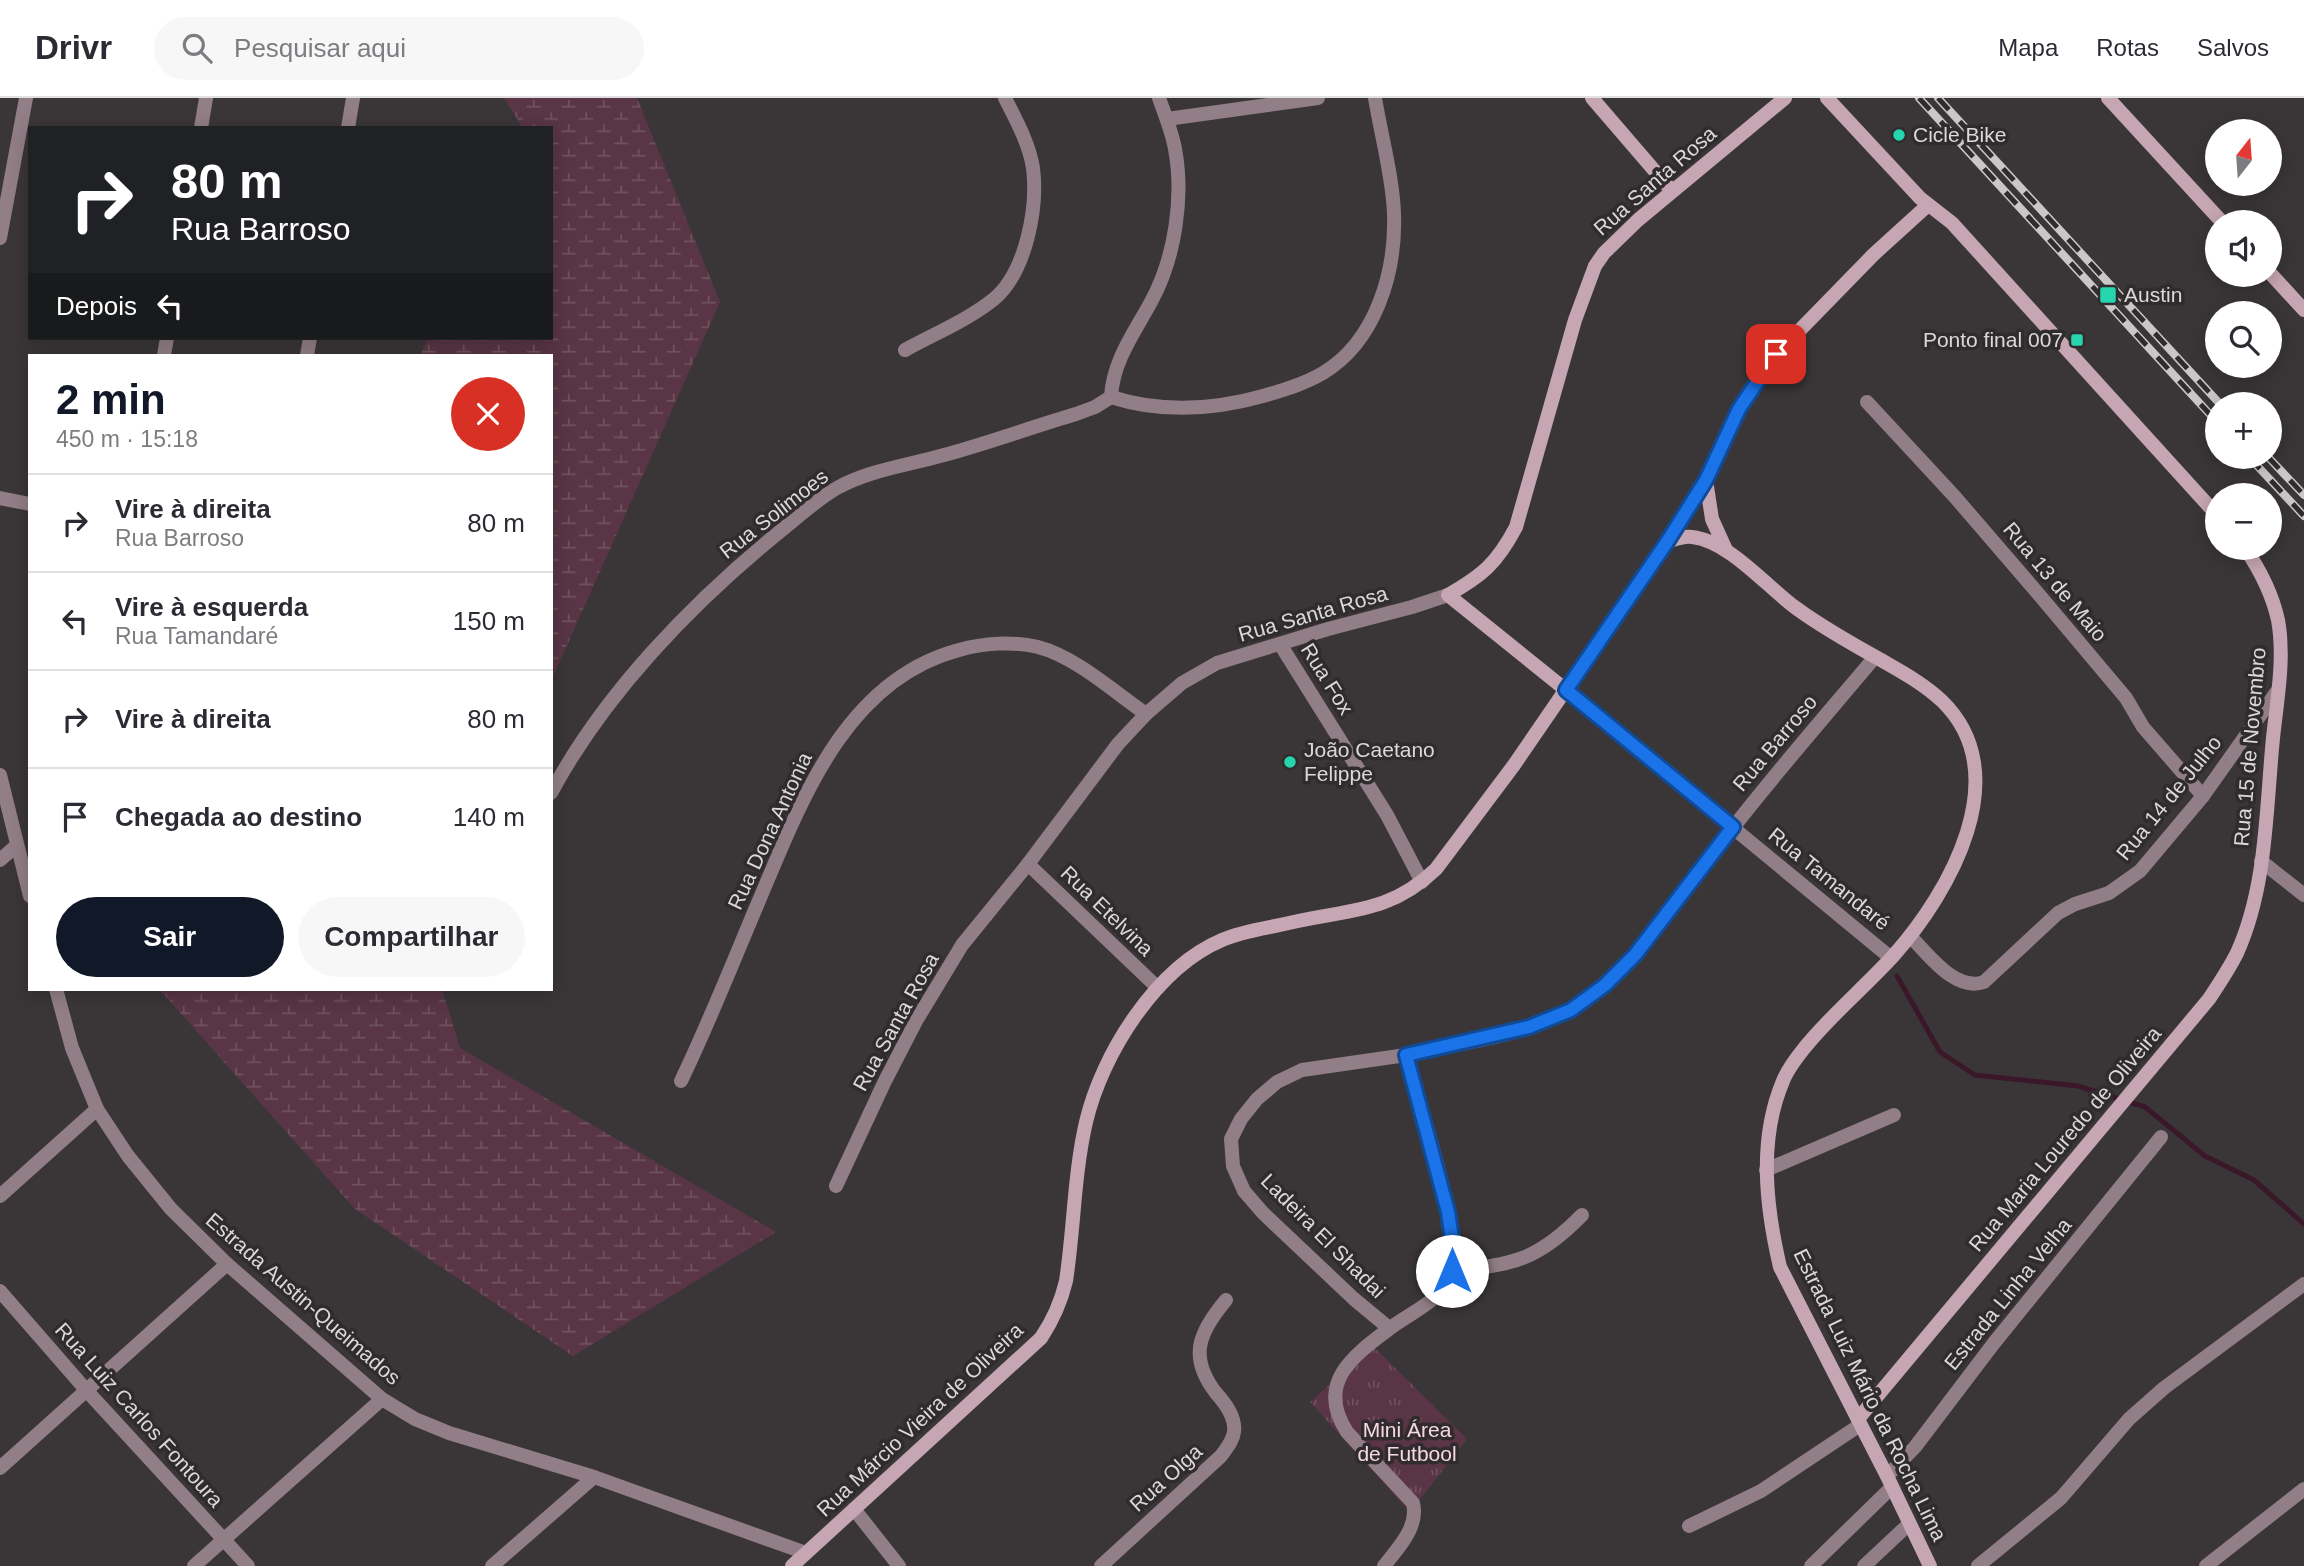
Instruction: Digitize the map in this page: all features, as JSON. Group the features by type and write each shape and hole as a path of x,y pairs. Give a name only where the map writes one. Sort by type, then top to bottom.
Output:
{"main road":[{"path":"1592,98 1672,191"},
{"name":"Rua Santa Rosa","path":"1448,595 1475,578 1502,554 1516,527 1575,320 1595,266 1614,242 1785,98"},
{"path":"1827,98 1928,205 1952,223 2205,501"},
{"path":"2108,98 2211,210"},
{"name":"Rua Márcio Vieira de Oliveira","path":"792,1566 1041,1338 1052,1322 1066,1281 1086,1123 1098,1087 1115,1052 1131,1024 1158,988 1191,956 1224,939 1310,918 1371,908 1423,882 1451,852 1667,542 1706,480 1739,409 1776,354 1873,255 1928,205"},
{"path":"2282,286 2304,310"},
{"name":"Estrada Luiz Mário da Rocha Lima","path":"1706,480 1712,519 1726,550"},
{"name":"Estrada Luiz Mário da Rocha Lima","path":"1667,542 1691,536 1726,550 1804,614 1919,682 1943,702 1965,732 1976,768 1974,808 1964,842 1944,884 1910,936 1829,1018 1784,1078 1774,1104 1766,1170 1771,1231 1780,1267 1930,1566"},
{"name":"Rua 15 de Novembro","path":"2254,560 2269,591 2278,623 2278,690 2261,861"},
{"name":"Rua Tamandaré","path":"1448,595 1566,690"},
{"name":"Rua Maria Louredo de Oliveira","path":"1859,1422 2209,999 2238,952 2248,923 2261,861"}],"street":[{"path":"0,237 26,98"},
{"path":"201,126 206,98"},
{"path":"348,126 353,98"},
{"path":"905,351 993,300 1014,275 1022,257 1034,191 1032,167 1026,143 1005,98"},
{"path":"1159,98 1175,150 1178,188 1175,226 1167,262 1154,297 1117,362 1111,397 1136,405 1180,409 1250,399 1293,387 1325,372 1352,349 1371,321 1390,268 1394,240 1394,212 1375,98"},
{"path":"1167,119 1318,98"},
{"name":"Rua Solimoes","path":"553,789 571,755 596,720 665,639 750,555 837,488 863,477 1076,414 1111,397"},
{"name":"Rua 13 de Maio","path":"1867,402 1955,497 2050,607 2126,698 2143,727 2203,796"},
{"path":"0,498 28,504"},
{"name":"Rua Santa Rosa","path":"836,1186 916,1021 962,945 1028,864 1118,744 1146,714 1182,683 1217,663 1448,595"},
{"name":"Rua Dona Antonia","path":"681,1081 790,828 816,776 835,743 861,710 895,678 937,655 971,646 1006,643 1038,647 1069,660 1146,714"},
{"name":"Rua Fox","path":"1280,644 1387,815 1423,882"},
{"name":"Rua Barroso","path":"1406,1055 1529,1027 1571,1010 1605,985 1635,955 1733,827 1875,657"},
{"name":"Rua Tamandaré","path":"1566,690 1891,958"},
{"name":"Rua 14 de Julho","path":"1910,936 1953,977 1975,985 1984,982 2058,913 2075,904 2109,893 2140,871 2203,796 2278,690"},
{"path":"0,775 28,889"},
{"path":"0,860 16,846"},
{"name":"Rua 15 de Novembro","path":"2261,861 2304,895"},
{"name":"Rua Etelvina","path":"1028,864 1158,988"},
{"name":"Estrada Austin-Queimados","path":"57,991 72,1048 97,1109 128,1156 171,1209 227,1264 382,1399 415,1419 449,1433 594,1477 806,1553"},
{"path":"1406,1055 1448,1212 1454,1252 1452,1271 1491,1267 1540,1252 1582,1215"},
{"name":"Ladeira El Shadai","path":"1406,1055 1302,1070 1277,1082 1257,1099 1241,1119 1231,1139 1233,1166 1244,1191 1263,1213 1389,1328 1429,1304 1444,1288 1452,1271"},
{"path":"0,1196 97,1109"},
{"path":"1766,1170 1894,1115"},
{"name":"Estrada Linha Velha","path":"1811,1566 1890,1482 1994,1342 2161,1138"},
{"path":"0,1468 227,1264"},
{"path":"1978,1566 2061,1498 2129,1419 2164,1388 2304,1284"},
{"name":"Rua Luiz Carlos Fontoura","path":"0,1291 87,1391 248,1566"},
{"name":"Rua Olga","path":"1101,1566 1221,1457 1229,1445 1234,1431 1232,1418 1226,1404 1202,1372 1198,1354 1202,1336 1211,1317 1226,1300"},
{"path":"1384,1566 1403,1542 1412,1524 1415,1512 1413,1503 1347,1432 1338,1418 1334,1404 1339,1376 1348,1364 1389,1328"},
{"path":"194,1566 382,1399"},
{"path":"1689,1526 1761,1491 1859,1422"},
{"path":"492,1566 594,1477"},
{"path":"2206,1566 2304,1489"},
{"path":"855,1509 900,1566"},
{"path":"1864,1566 1909,1524"}],"green space":[{"path":"504,98 637,98 720,302 553,677 553,354 420,354 427,340 553,340 553,126 521,125"},
{"path":"161,991 443,991 460,1048 776,1232 573,1356 355,1209"},
{"name":"Mini Área de Futbool","path":"1373,1346 1467,1439 1410,1512 1310,1402"}],"waterway":[{"path":"1897,976 1940,1052 1975,1075 2078,1086 2145,1107 2205,1156 2254,1180 2304,1224"}],"railway":[{"path":"1919,98 2205,409"},
{"path":"1938,98 2209,392"},
{"path":"2260,469 2304,516"},
{"path":"2279,469 2304,495"}],"place":[{"name":"Cicle Bike","path":"1899,135"},
{"name":"Austin","path":"2108,295"},
{"name":"Ponto final 007","path":"2077,340"},
{"name":"João Caetano Felippe","path":"1290,762"}],"route":[{"path":"1452,1271 1454,1252 1448,1212 1406,1055 1529,1027 1571,1010 1605,985 1635,955 1733,827 1566,690 1706,480 1739,409 1776,354"}]}
